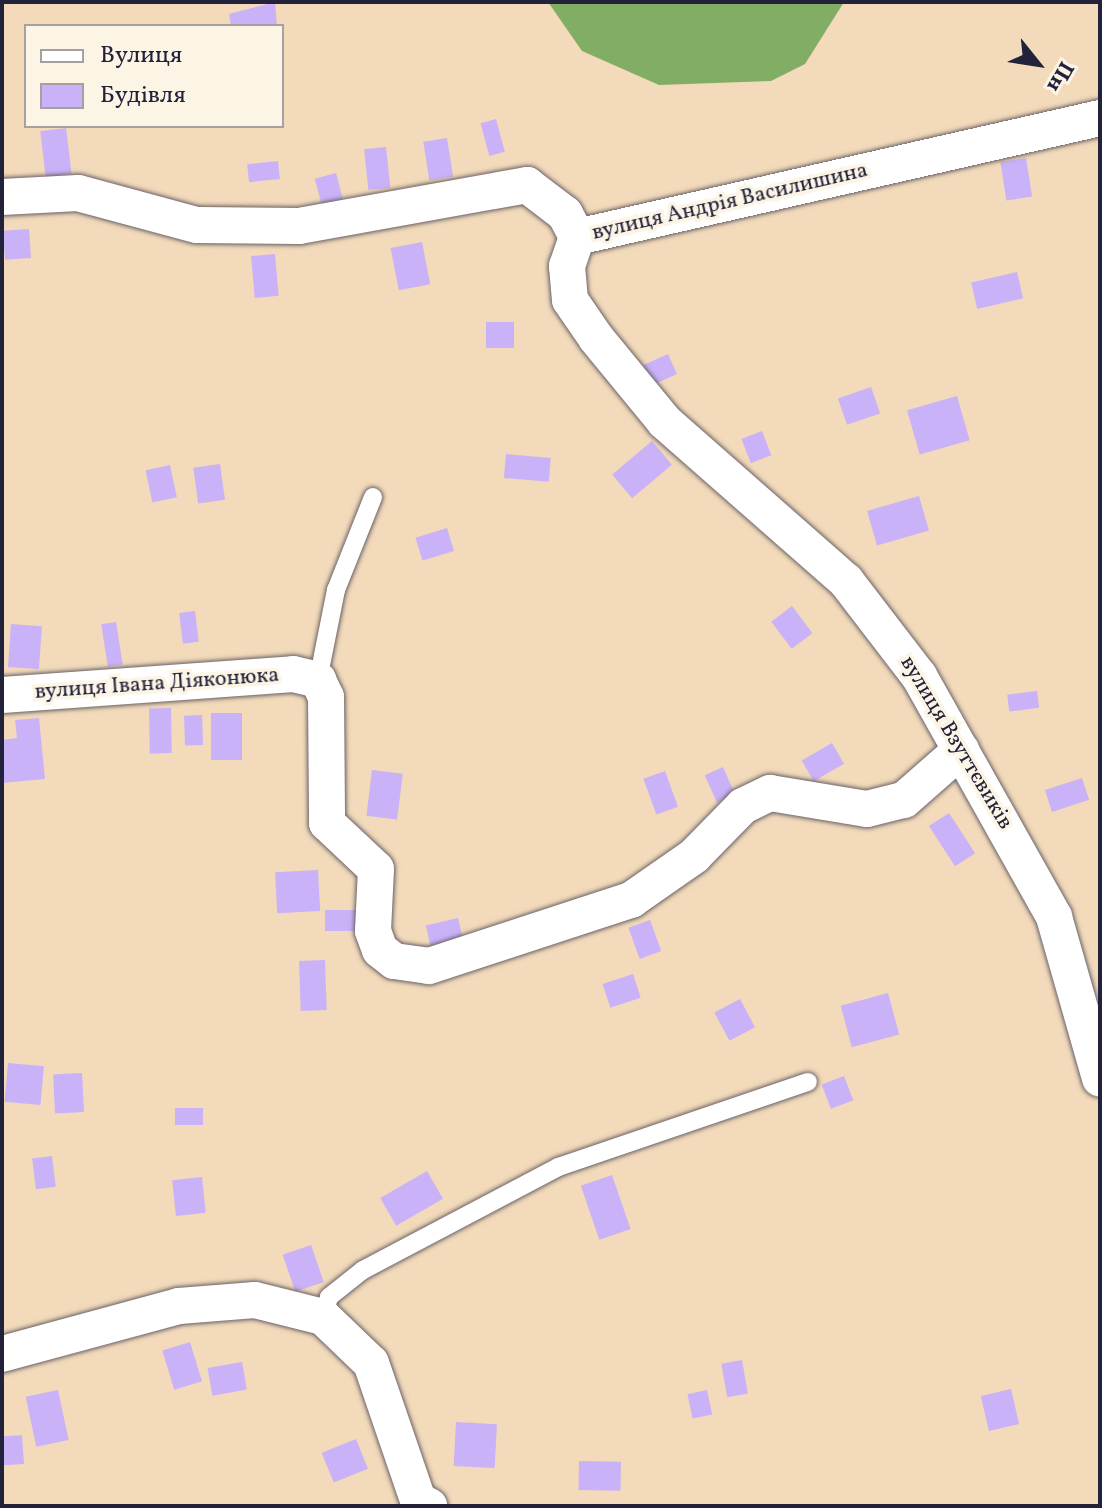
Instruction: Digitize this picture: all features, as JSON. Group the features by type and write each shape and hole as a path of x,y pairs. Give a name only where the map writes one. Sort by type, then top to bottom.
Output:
{"street":[{"name":"вулиця Андрія Василишина","path":"2,197 78,193 197,225 299,226 527,185 565,214 577,237 1100,118"},
{"name":"вулиця Взуттєвиків","path":"577,237 567,266 570,300 596,338 665,422 846,581 919,676 1054,917 1100,1079"},
{"name":"вулиця Івана Діяконюка","path":"2,695 293,674 318,680"},
{"path":"318,680 326,697 327,823 376,869 373,931 380,950 394,961 429,966 631,900 694,856 743,806 770,793 867,809 904,800 961,750"},
{"path":"2,1354 179,1306 255,1300 323,1317 371,1363 418,1500 429,1506"}],"lane":[{"path":"318,680 336,590 373,497"},
{"path":"323,1317 329,1297 363,1270 558,1167 808,1082"}],"green space":[{"path":"548,2 844,2 805,64 771,81 659,85 582,51"}],"building":[{"path":"275,2 277,24 231,24 229,14"},
{"path":"496,119 505,152 489,156 481,123"},
{"path":"66,128 72,174 46,177 40,131"},
{"path":"447,138 453,177 429,180 423,142"},
{"path":"386,147 390,188 368,190 364,149"},
{"path":"1026,158 1032,197 1006,201 1000,162"},
{"path":"278,161 280,179 249,182 247,164"},
{"path":"336,173 343,199 322,205 315,179"},
{"path":"29,229 31,258 5,260 3,231"},
{"path":"422,242 430,284 399,290 391,248"},
{"path":"275,254 279,296 255,298 251,256"},
{"path":"1017,272 1023,298 977,309 971,283"},
{"path":"486,322 514,322 514,348 486,348"},
{"path":"668,354 677,374 652,385 643,365"},
{"path":"871,387 880,413 847,425 838,398"},
{"path":"957,396 970,440 920,455 907,410"},
{"path":"762,431 771,455 751,463 741,439"},
{"path":"652,441 672,465 632,498 612,474"},
{"path":"506,454 551,458 549,482 504,478"},
{"path":"220,464 225,500 198,503 193,468"},
{"path":"170,465 177,497 152,502 146,470"},
{"path":"919,496 929,531 877,545 867,511"},
{"path":"447,528 454,551 422,561 415,538"},
{"path":"792,606 812,633 792,649 771,622"},
{"path":"195,611 199,642 183,644 179,613"},
{"path":"116,622 123,664 108,667 101,624"},
{"path":"11,624 42,626 39,669 8,667"},
{"path":"1037,691 1039,708 1009,712 1007,695"},
{"path":"149,708 171,708 172,753 150,753"},
{"path":"211,713 242,713 242,760 211,760"},
{"path":"202,715 203,745 185,746 184,716"},
{"path":"39,718 45,779 2,783 2,740 17,738 15,720"},
{"path":"832,743 844,764 814,781 802,761"},
{"path":"723,767 735,794 717,803 705,775"},
{"path":"372,770 403,774 397,819 366,816"},
{"path":"665,771 678,807 656,815 643,779"},
{"path":"1082,778 1089,800 1052,812 1045,790"},
{"path":"949,813 975,853 955,866 929,826"},
{"path":"318,870 320,911 277,913 275,872"},
{"path":"325,910 359,910 359,931 325,931"},
{"path":"458,918 464,943 432,951 426,925"},
{"path":"650,920 661,951 640,959 628,928"},
{"path":"325,960 327,1010 301,1011 299,961"},
{"path":"633,974 641,998 610,1008 603,984"},
{"path":"888,993 899,1035 852,1047 841,1006"},
{"path":"740,999 755,1027 729,1041 714,1013"},
{"path":"8,1063 44,1066 40,1105 5,1102"},
{"path":"82,1073 84,1112 55,1113 53,1075"},
{"path":"844,1076 853,1100 831,1109 822,1085"},
{"path":"175,1108 203,1108 203,1125 175,1125"},
{"path":"52,1156 56,1187 36,1189 32,1158"},
{"path":"427,1171 443,1199 396,1226 380,1198"},
{"path":"612,1175 631,1229 599,1240 581,1186"},
{"path":"202,1177 206,1213 176,1216 172,1180"},
{"path":"311,1245 324,1282 295,1292 283,1255"},
{"path":"190,1342 202,1381 174,1390 162,1350"},
{"path":"742,1360 748,1393 727,1397 721,1364"},
{"path":"242,1362 247,1390 212,1396 208,1368"},
{"path":"1011,1389 1019,1424 989,1431 981,1396"},
{"path":"58,1390 69,1440 36,1447 26,1397"},
{"path":"707,1390 712,1414 693,1419 687,1394"},
{"path":"456,1422 497,1424 495,1468 454,1466"},
{"path":"22,1435 24,1464 4,1465 2,1436"},
{"path":"356,1439 368,1469 334,1483 322,1453"},
{"path":"579,1461 621,1462 620,1491 578,1490"}]}
